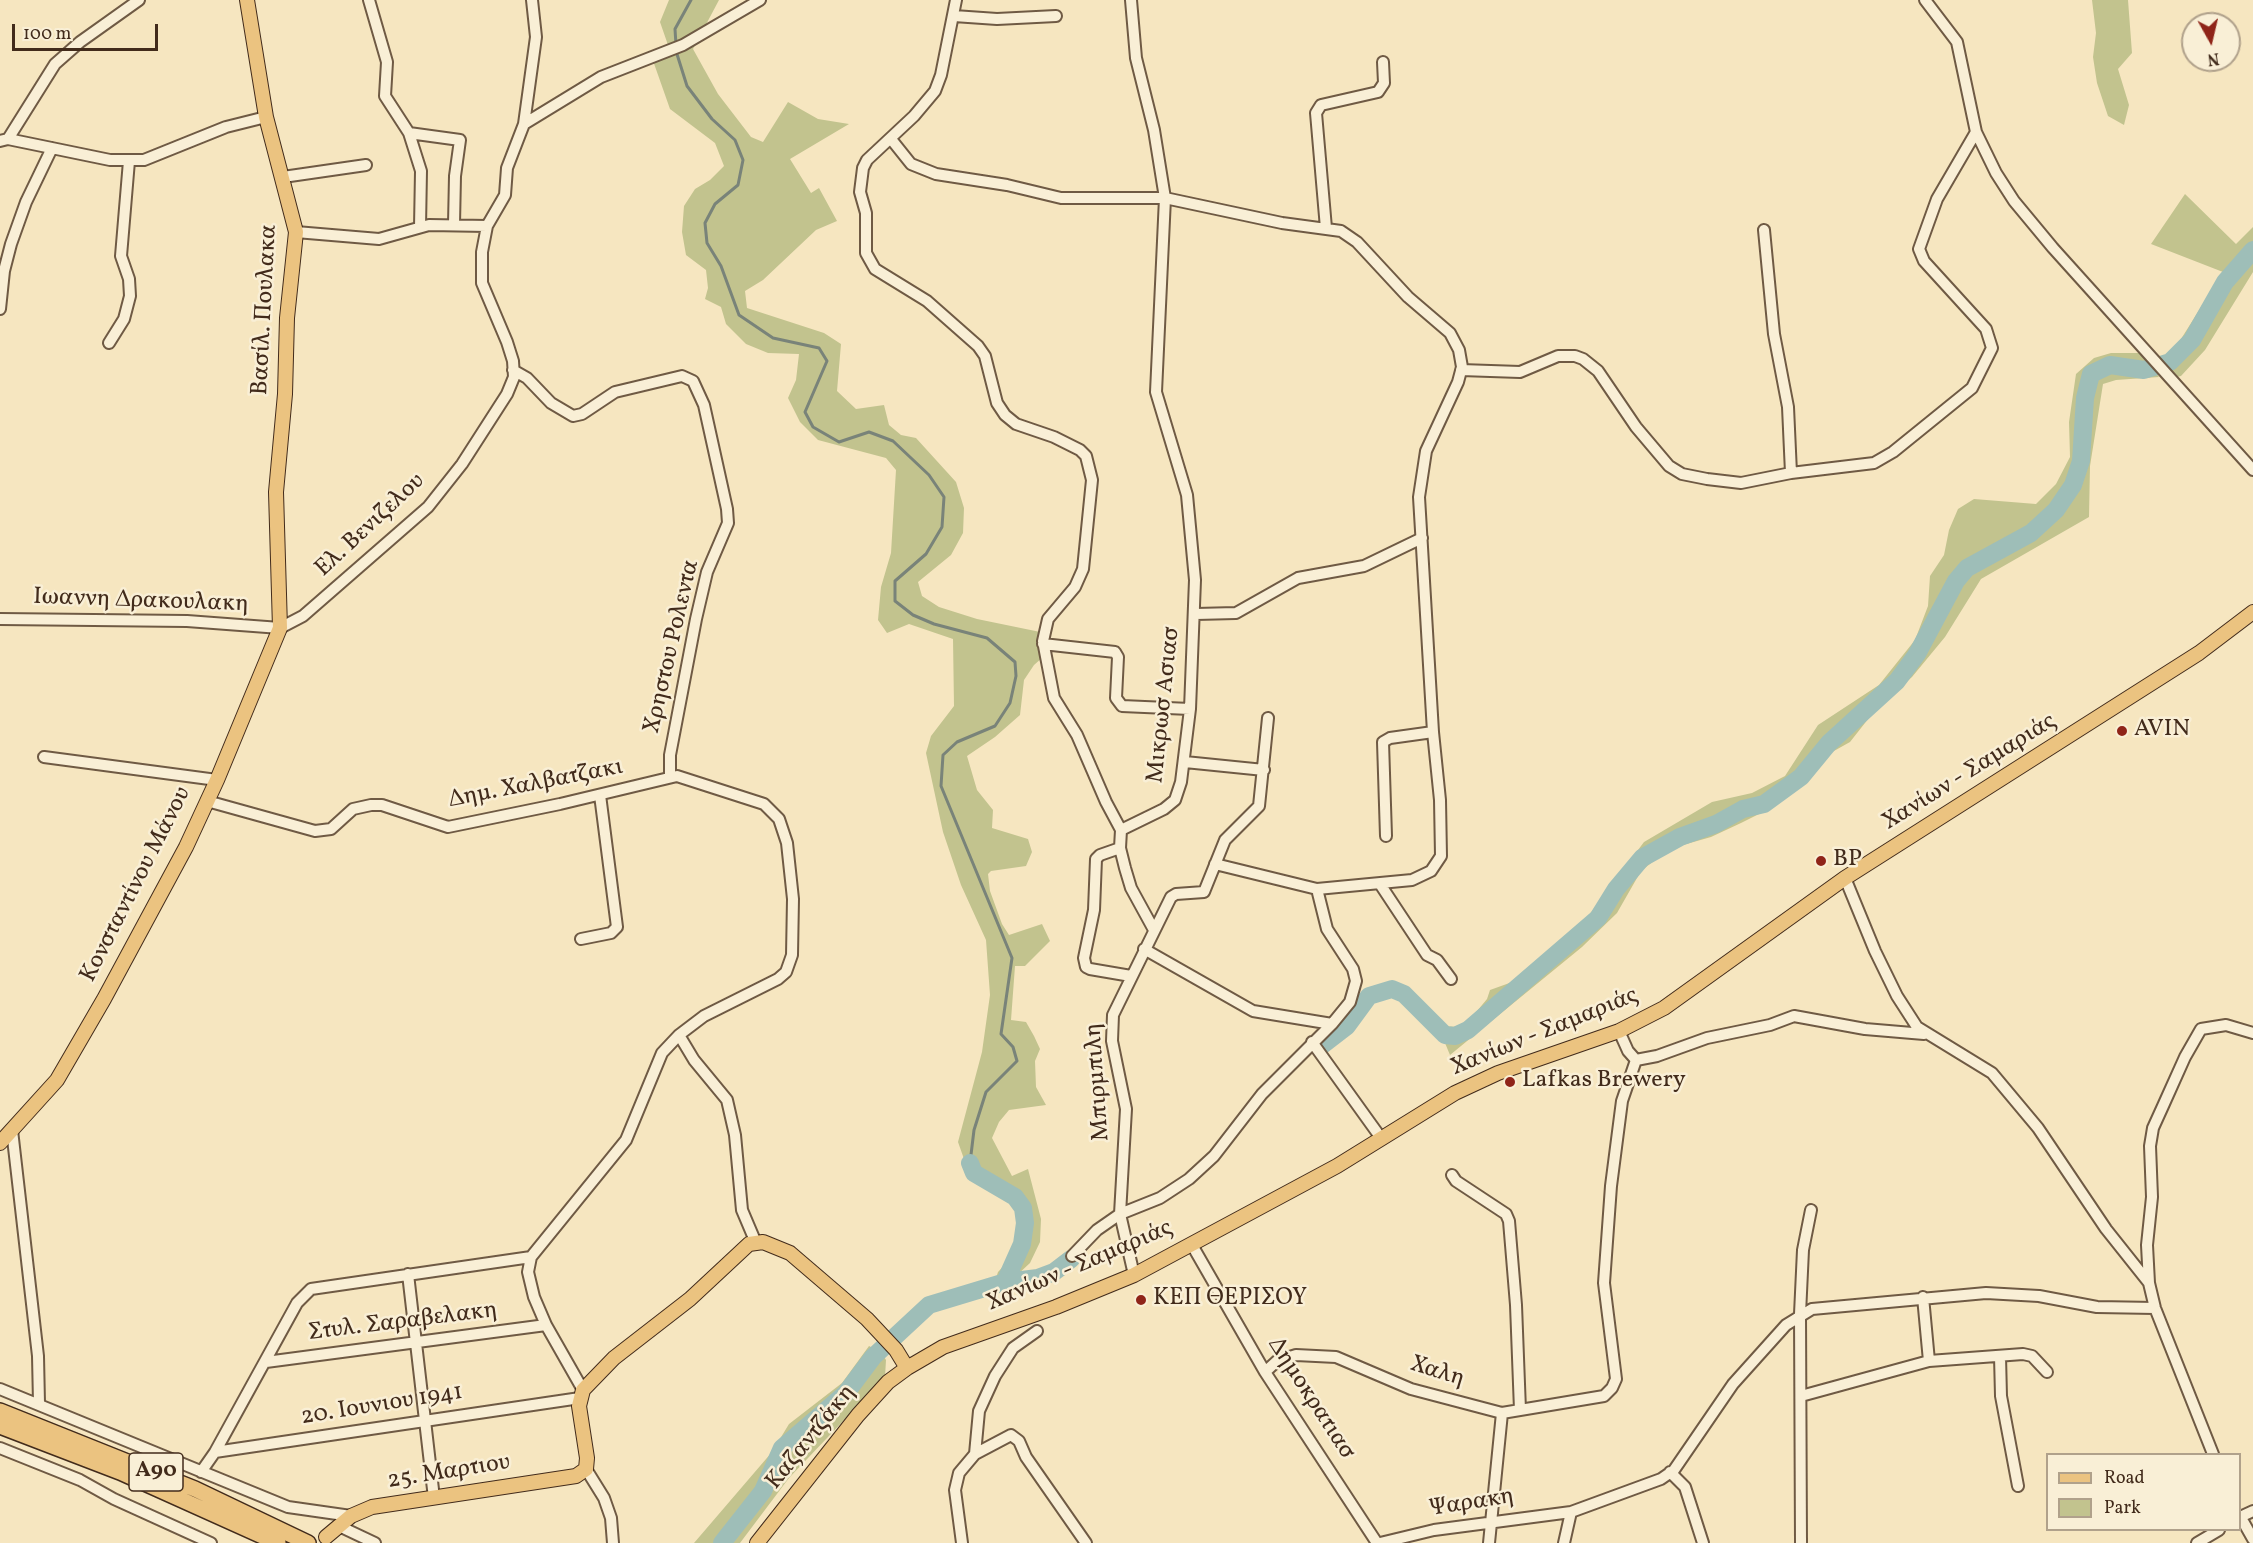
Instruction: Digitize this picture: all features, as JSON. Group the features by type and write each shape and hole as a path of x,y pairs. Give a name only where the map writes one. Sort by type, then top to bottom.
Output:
{"highway":[{"name":"Α90","path":"0,1411 185,1485 308,1543"},
{"name":"Α90","path":"0,1426 120,1472 278,1543"}],"main road":[{"name":"Βασίλ. Πουλακα","path":"247,0 266,117 296,232 287,318 285,394 276,492 280,628"},
{"name":"Χανίων - Σαμαριάς","path":"907,1368 943,1347 1056,1307 1134,1275 1337,1166 1455,1093 1498,1073 1619,1031 1664,1008 1845,878 2199,653 2253,612"},
{"name":"Κονσταντίνου Μάνου","path":"0,1143 57,1080 110,989 218,780 280,628"},
{"path":"586,1469 581,1394 614,1358 690,1299 740,1250 756,1243 763,1242 790,1253 867,1319 896,1350 907,1368"},
{"name":"Καζαντζάκη","path":"757,1543 858,1415 888,1382 907,1368"},
{"name":"25. Μαρτιου","path":"327,1537 351,1516 372,1507 576,1476 586,1469"}],"street":[{"path":"139,0 80,42 55,64 4,140 110,160 129,161 162,154 226,127 266,117"},
{"path":"369,0 387,62 385,96 409,133 421,171 420,227"},
{"path":"513,370 507,342 482,283 482,252 487,226 505,195 507,168 524,124 536,36 532,0"},
{"path":"524,124 601,77 667,53 760,0"},
{"path":"956,0 941,75 935,91 867,160 860,182 862,202 866,213 866,253 875,269 927,301 978,346 985,356 997,403 1005,415 1016,424 1054,437 1080,450 1090,467 1092,480 1083,569 1075,587 1048,619 1043,630 1043,644 1054,698 1077,735 1106,802 1121,830 1120,848 1131,888 1154,930"},
{"name":"Μικρωσ Ασιασ","path":"1121,830 1164,809 1175,800 1185,762 1196,614 1192,536 1187,495 1157,402 1155,377 1165,198 1156,141 1136,58 1131,0"},
{"path":"1925,0 1957,42 1976,132 1996,173 2014,201 2253,470"},
{"path":"954,16 997,19 1056,16"},
{"path":"1326,228 1316,113 1321,105 1378,92 1384,83 1383,62"},
{"path":"1461,370 1525,372 1549,359 1575,356 1592,364 1598,371 1660,457 1676,471 1715,481 1741,483 1791,473 1863,465 1881,460 1975,384 1992,348 1990,336 1924,261 1919,249 1937,200 1976,132"},
{"path":"409,133 460,140 455,176 454,224"},
{"path":"891,138 911,164 936,174 1007,185 1061,198 1165,198 1282,223 1341,231 1357,242 1408,297 1450,333 1459,350 1461,370 1458,382 1426,451 1419,497 1432,732 1440,800 1441,856 1437,865 1424,875 1380,884 1317,889 1215,864 1225,840 1259,806 1268,718"},
{"path":"0,309 4,272 11,244 26,202 52,148"},
{"path":"109,343 124,319 130,296 129,279 121,256 129,161"},
{"path":"283,177 366,165"},
{"path":"296,232 379,238 420,227 454,224 487,226"},
{"path":"1764,230 1774,334 1788,407 1791,473"},
{"name":"Ελ. Βενιζελου","path":"280,628 303,616 428,507 462,464 507,393 513,370"},
{"name":"Χρηστου Ρολεντα","path":"513,370 526,378 551,403 573,416 582,414 615,392 682,376 693,381 704,405 727,509 728,523 707,572 696,619 670,755 670,776"},
{"path":"1196,614 1236,613 1298,578 1364,566 1422,538"},
{"name":"Ιωαννη Δρακουλακη","path":"0,619 187,621 280,628"},
{"path":"1043,644 1115,652 1118,657 1116,698 1122,706 1190,709"},
{"path":"1386,836 1383,742 1390,738 1432,732"},
{"path":"44,757 218,780"},
{"path":"1185,762 1264,770"},
{"path":"581,1394 534,1298 528,1272 531,1257 626,1140 662,1053 679,1035 704,1016 778,979 786,972 792,955 793,899 785,836 779,819 772,809 685,777 670,776"},
{"name":"Δημ. Χαλβατζακι","path":"207,801 315,831 331,829 362,806 382,805 448,827 600,795 670,776"},
{"path":"581,939 612,932 617,927 600,795"},
{"path":"1120,848 1100,855 1096,859 1094,910 1084,958 1086,967 1090,969 1131,976"},
{"name":"Μπιρμπιλη","path":"1134,1275 1120,1214 1126,1109 1115,1059 1113,1015 1171,897 1176,894 1204,892 1215,864"},
{"path":"1845,878 1897,996 1917,1027 1924,1034 1958,1050 1992,1073 2038,1128 2112,1238 2149,1283"},
{"path":"1380,884 1427,955 1437,960 1451,980"},
{"path":"1072,1256 1097,1230 1120,1214 1160,1198 1189,1179 1214,1156 1262,1094 1332,1024 1350,1002 1356,981 1353,969 1328,928 1317,889"},
{"path":"1144,948 1253,1011 1332,1024"},
{"path":"1619,1031 1628,1051 1636,1060 1658,1056 1707,1038 1770,1025 1794,1016 1865,1029 1924,1034"},
{"path":"2212,1453 2155,1308 2149,1283 2147,1231 2152,1197 2150,1146 2153,1128 2185,1056 2200,1029 2226,1025 2253,1034"},
{"path":"679,1035 694,1060 726,1100 735,1135 742,1210 756,1243"},
{"path":"1312,1042 1381,1138"},
{"name":"Χαλη","path":"1265,1372 1277,1361 1296,1356 1336,1357 1411,1389 1502,1413 1604,1396 1612,1388 1616,1379 1604,1282 1611,1186 1622,1101 1636,1060"},
{"path":"12,1130 38,1356 39,1403"},
{"path":"1452,1174 1456,1181 1506,1214 1509,1221 1516,1305 1520,1410"},
{"path":"1801,1543 1800,1314 1803,1250 1811,1209"},
{"name":"Δημοκρατιασ","path":"1192,1245 1265,1372 1379,1543"},
{"path":"201,1472 215,1452 297,1303 309,1290 531,1257"},
{"path":"408,1274 434,1498"},
{"path":"1703,1543 1685,1487 1670,1473 1732,1384 1786,1325 1800,1314 1824,1306 1986,1293 2039,1296 2097,1307 2155,1308"},
{"path":"1923,1297 1929,1361"},
{"name":"Στυλ. Σαραβελακη","path":"266,1362 416,1344 546,1325"},
{"path":"975,1454 978,1411 995,1376 1013,1348 1037,1331"},
{"path":"1801,1396 1929,1361 2023,1354 2032,1356 2048,1372"},
{"path":"2000,1356 2001,1396 2018,1486"},
{"path":"0,1389 39,1403 288,1507 351,1516"},
{"name":"20. Ιουνιου 1941","path":"215,1452 581,1394"},
{"path":"1489,1543 1502,1413"},
{"path":"962,1543 956,1480 958,1473 975,1454 1003,1437 1016,1436 1026,1457 1086,1543"},
{"path":"0,1448 80,1480 114,1499 211,1543"},
{"path":"586,1469 604,1498 611,1518 613,1543"},
{"name":"Ψαρακη","path":"1379,1543 1434,1530 1571,1512 1592,1503 1631,1492 1670,1473"},
{"path":"1564,1543 1571,1512"},
{"path":"2241,1519 2253,1539"},
{"path":"339,1526 375,1543"},
{"path":"2197,1543 2217,1531"}],"green space":[{"path":"669,0 719,0 693,49 718,94 751,137 763,142 788,102 818,119 849,124 790,159 811,193 819,188 837,221 816,230 763,280 745,291 747,308 824,333 841,344 837,391 856,409 884,405 889,425 901,435 916,438 956,482 964,508 963,533 951,555 918,582 922,596 939,607 977,619 1050,634 1051,650 1034,665 1024,680 1020,715 995,737 967,756 977,790 993,810 992,828 1028,839 1032,852 1026,866 991,871 988,874 990,891 1002,924 1009,935 1042,924 1050,941 1025,966 1015,966 1011,1020 1026,1022 1040,1049 1035,1061 1036,1087 1046,1105 1009,1110 999,1122 992,1138 1012,1176 1028,1169 1041,1219 1040,1242 1030,1263 1016,1276 1011,1287 992,1290 998,1272 1010,1259 1016,1245 1020,1219 1004,1198 970,1176 958,1142 982,1052 990,995 986,940 961,885 943,832 926,753 931,736 954,706 953,639 909,624 887,633 878,620 881,587 891,553 896,470 886,458 818,440 800,422 788,398 796,380 799,354 768,353 746,344 726,324 721,307 705,299 708,288 706,270 686,255 682,232 684,206 695,189 710,180 724,166 715,143 670,109 651,55 668,45 660,22"},
{"path":"2092,0 2128,0 2132,53 2118,69 2129,105 2124,125 2108,116 2097,83 2093,57 2096,33"},
{"path":"2185,194 2236,244 2253,227 2253,272 2205,350 2181,376 2177,377 2162,358 2176,347 2223,272 2151,244"},
{"path":"2111,353 2142,353 2159,377 2116,380 2103,384 2090,466 2089,517 1981,579 1945,637 1912,677 1876,709 1850,742 1825,756 1806,782 1773,807 1741,823 1711,837 1669,849 1641,871 1617,913 1582,947 1450,1055 1445,1043 1420,1013 1428,1011 1443,1026 1458,1027 1472,1017 1487,999 1490,990 1515,981 1583,923 1644,842 1712,802 1752,793 1785,776 1818,725 1879,685 1915,640 1928,606 1930,576 1944,555 1949,530 1958,509 1974,499 2036,504 2056,484 2070,457 2069,422 2076,374 2094,358"},
{"path":"869,1346 881,1352 886,1360 885,1377 789,1478 740,1543 694,1543 772,1452 789,1424 842,1383"}],"waterway":[{"path":"676,45 675,29 691,0"},
{"path":"676,51 687,86 712,119 735,140 743,160 738,185 715,204 705,223 707,243 721,266 739,315 773,338 819,348 827,361 805,412 813,427 839,442 869,432 893,441 929,475 944,497 942,527 926,554 895,581 895,601 913,615 934,624 987,638 1015,662 1016,676 1010,703 995,726 957,742 943,755 941,786 1012,958 1001,1034 1013,1047 1017,1061 986,1092 974,1130 970,1163"},
{"path":"1321,1046 1347,1026 1369,996 1392,989 1404,994 1445,1035 1455,1036 1468,1030 1598,918 1616,889 1642,858 1680,837 1716,824 1743,809 1764,804 1801,777 1829,743 1897,681 1917,654 1956,581 1967,568 2031,533 2056,510 2073,485 2081,461 2085,398 2091,374 2110,365 2144,370 2170,362 2192,340 2225,282 2253,250"},
{"path":"970,1163 974,1173 1015,1197 1023,1208 1025,1223 1022,1244 1005,1282"},
{"path":"722,1543 763,1491 782,1448 846,1393 873,1357 929,1305 1005,1282 1038,1278 1054,1272 1071,1259"}],"place":[{"name":"AVIN","path":"2122,731"},
{"name":"BP","path":"1821,861"},
{"name":"Lafkas Brewery","path":"1510,1082"},
{"name":"ΚΕΠ ΘΕΡΙΣΟΥ","path":"1141,1300"}]}
